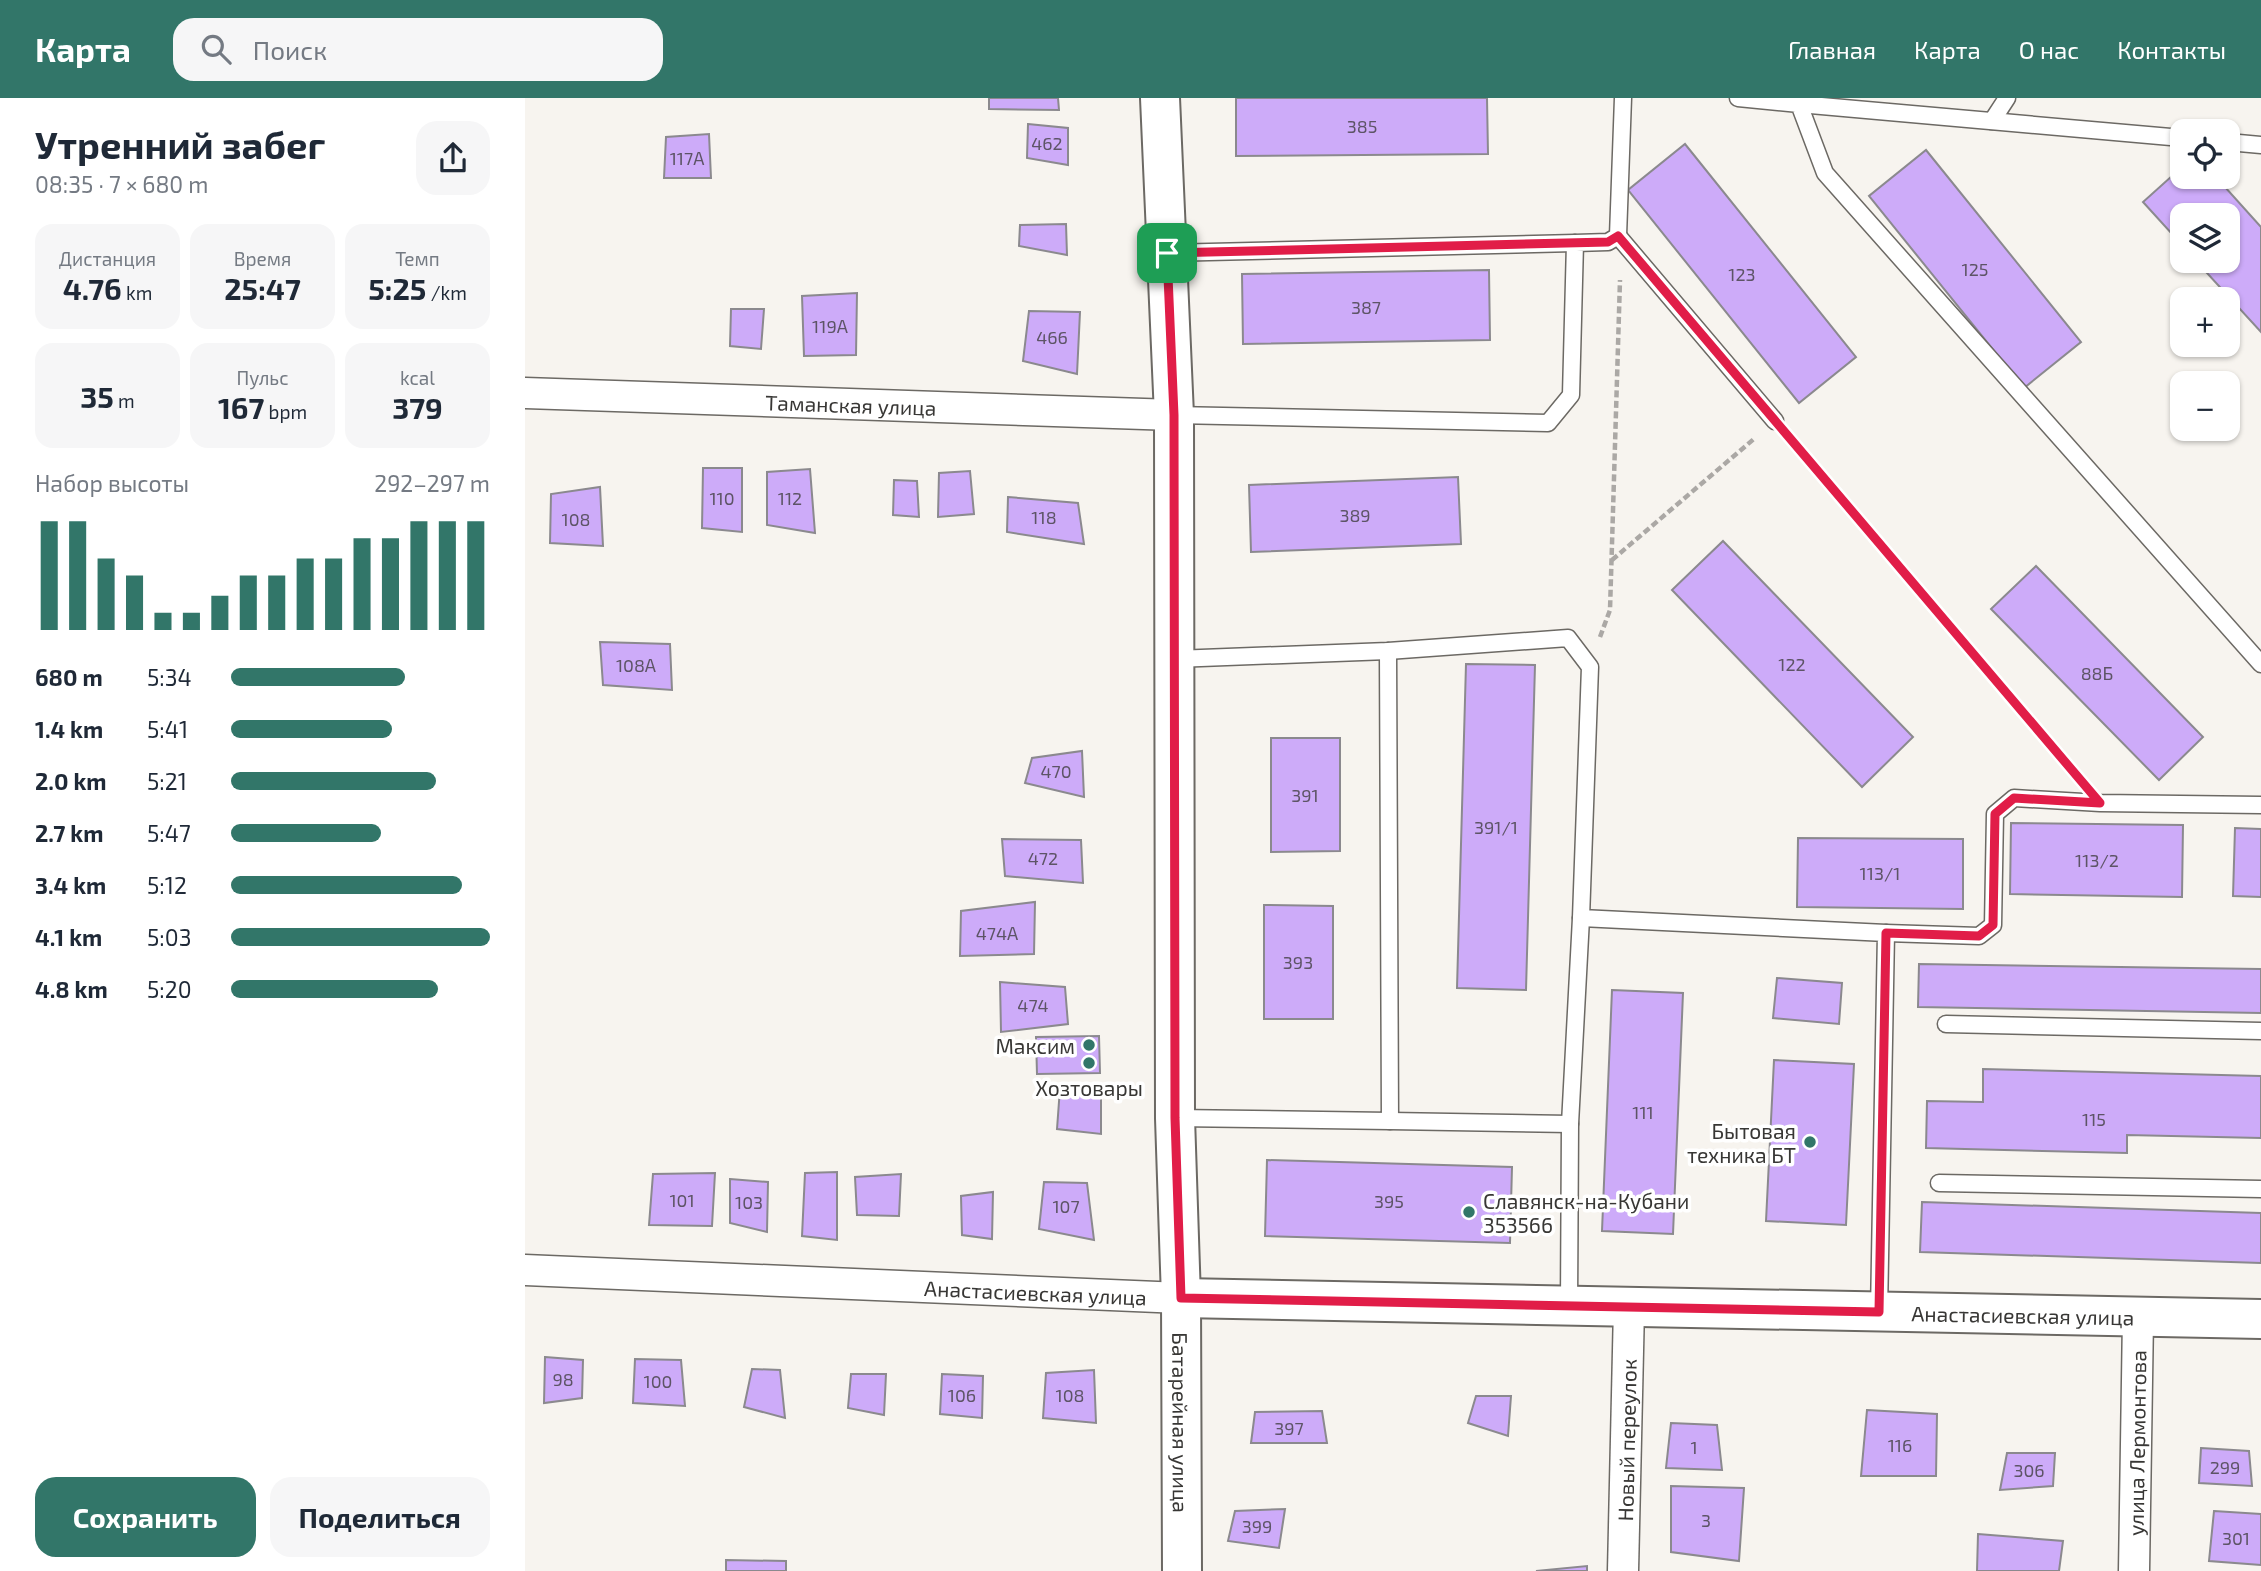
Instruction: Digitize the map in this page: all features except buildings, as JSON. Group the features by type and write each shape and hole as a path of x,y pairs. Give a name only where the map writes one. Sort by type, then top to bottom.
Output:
{"street":[{"name":"Батарейная улица","path":"1160,98 1174,415 1175,1118 1181,1298 1182,1571"},
{"name":"Таманская улица","path":"525,393 1174,415"},
{"name":"Анастасиевская улица","path":"525,1270 1181,1298 2261,1319"},
{"name":"Новый переулок","path":"1623,1571 1629,1307"},
{"name":"улица Лермонтова","path":"2134,1571 2138,1317"}],"lane":[{"path":"1623,98 1613,239 1775,421"},
{"path":"1738,98 2170,137"},
{"path":"1992,121 2007,98"},
{"path":"1799,104 1825,173 2261,664"},
{"path":"2240,143 2261,145"},
{"path":"1167,253 1575,243 1613,239"},
{"path":"1174,415 1548,423 1571,395 1575,243"},
{"path":"1175,659 1388,650 1568,638 1590,667 1570,1124 1569,1306"},
{"path":"1388,650 1390,1121"},
{"path":"1581,918 1979,936 1993,925 1995,814 2014,798 2100,803 2261,805"},
{"path":"1879,1312 1886,933"},
{"path":"1946,1024 2261,1031"},
{"path":"1175,1118 1570,1124"},
{"path":"1939,1183 2261,1189"}],"path":[{"path":"1590,667 1610,610 1620,278 1613,239"},
{"path":"1612,560 1775,421 2100,803"}],"place":[{"name":"Максим","path":"1089,1045"},
{"name":"Хозтовары","path":"1089,1063"},
{"name":"Бытовая техника БТ","path":"1810,1142"},
{"name":"Славянск-на-Кубани 353566","path":"1469,1212"}],"route":[{"path":"1618,236 2100,803 2014,798 1995,814 1993,925 1979,936 1886,933 1879,1312 1181,1298 1175,1118 1174,415 1167,253 1608,242 1618,236"}]}
